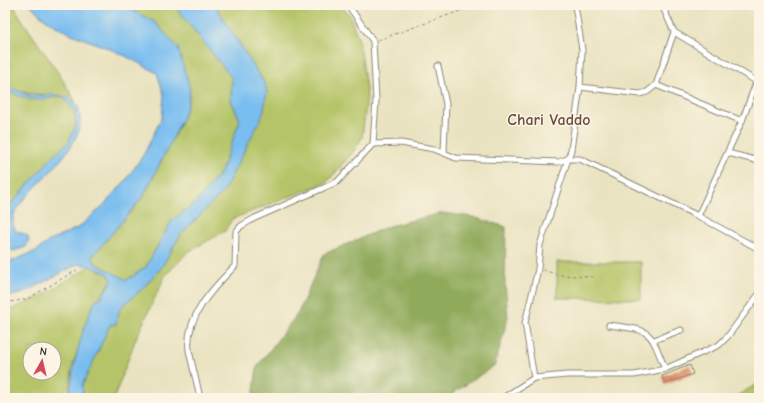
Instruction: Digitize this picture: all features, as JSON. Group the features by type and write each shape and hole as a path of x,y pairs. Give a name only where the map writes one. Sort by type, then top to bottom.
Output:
{"street":[{"path":"200,398 189,350 189,338 196,316 203,302 216,285 235,266 236,232 241,226 255,218 337,182 373,144 376,100 374,41 348,5"},
{"path":"534,378 525,323 538,269 540,245 568,159 580,87 582,50 575,5"},
{"path":"662,5 674,32 756,81"},
{"path":"580,87 640,94 647,92 656,85 674,32"},
{"path":"438,66 446,104 444,152"},
{"path":"698,216 728,153 759,75"},
{"path":"656,85 742,120"},
{"path":"373,144 401,143 444,152 456,158 558,162 568,159 580,159 589,162 698,216 759,249"},
{"path":"728,153 759,161"},
{"path":"503,398 534,378 567,375 634,375 665,368 719,345 728,336 759,294"},
{"path":"609,325 646,331 654,340 665,368"},
{"path":"654,340 681,330"}],"path":[{"path":"374,41 477,5"},
{"path":"538,269 558,275 594,278"},
{"path":"5,303 28,299 77,270"}],"green space":[{"path":"5,5 13,5 56,69 79,109 72,101 64,97 75,111 76,125 68,143 54,155 5,211 5,89 25,97 38,99 60,96 25,93 5,84"},
{"path":"122,5 174,5 232,78 231,100 240,120 221,172 197,202 172,220 146,267 127,280 96,264 92,257 143,197 181,122 188,103 190,89 177,48 155,22"},
{"path":"215,5 340,5 349,14 360,43 367,97 362,138 351,155 327,182 232,219 225,231 188,252 165,276 136,338 114,398 84,398 82,386 110,325 116,324 120,308 141,290 161,268 181,234 224,191 265,84"},
{"path":"442,213 473,217 506,227 505,283 508,317 495,365 446,398 253,398 257,367 298,313 324,254 389,226"},
{"path":"557,262 641,262 641,299 557,298"},
{"path":"90,266 108,274 112,280 91,309 72,368 69,398 5,398 5,312 42,296"},
{"path":"759,383 759,398 733,398"}],"water":[{"path":"31,5 122,5 155,22 178,48 190,89 188,103 181,122 143,197 92,257 96,264 127,280 146,267 172,220 197,202 221,172 240,120 231,100 232,78 174,5 215,5 265,84 267,92 263,114 224,191 181,234 161,268 141,290 120,308 116,324 110,325 82,386 84,398 69,398 75,360 86,323 96,299 101,298 112,280 108,274 90,266 78,264 24,293 5,297 5,264 36,251 48,242 79,227 103,206 126,180 144,154 162,117 164,95 157,73 119,53 60,28 49,22"},
{"path":"5,84 17,91 30,95 62,96 46,99 27,98 5,89"},
{"path":"62,96 71,99 76,103 79,110 80,121 78,133 64,156 15,212 13,225 16,231 27,235 29,239 26,247 13,251 5,246 5,211 54,155 68,143 76,125 75,111"}],"building":[{"path":"690,365 693,374 665,384 662,376"}],"district":[{"name":"Chari Vaddo","path":"549,120"}]}
